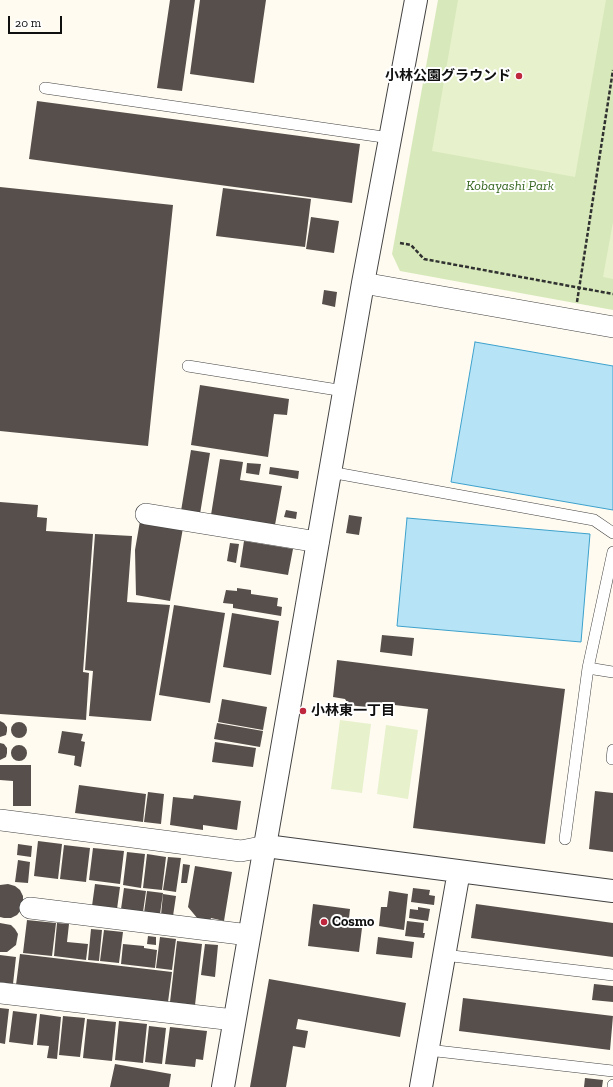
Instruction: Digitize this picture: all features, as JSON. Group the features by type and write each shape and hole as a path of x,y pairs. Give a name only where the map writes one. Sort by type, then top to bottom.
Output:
{"street":[{"path":"223,1087 344,391 416,0"},
{"path":"364,283 613,327"},
{"path":"146,514 318,542"},
{"path":"0,820 241,851 266,846 613,891"},
{"path":"421,1087 459,871"},
{"path":"30,908 249,935"},
{"path":"0,993 234,1020"}],"lane":[{"path":"45,88 390,138"},
{"path":"188,366 344,391"},
{"path":"330,472 594,520 613,533"},
{"path":"565,839 588,668 613,552"},
{"path":"588,668 613,672"},
{"path":"613,750 613,759"},
{"path":"444,954 613,975"},
{"path":"428,1050 613,1070"}],"path":[{"path":"572,320 579,288 613,70"},
{"path":"400,243 411,245 424,259 613,294"}],"green space":[{"name":"Kobayashi Park","path":"438,0 613,0 613,310 400,271 392,254"},
{"name":"小林公園グラウンド","path":"458,0 606,0 575,177 432,151"},
{"path":"613,222 613,279 603,277"},
{"path":"340,720 371,724 362,793 331,789"},
{"path":"386,725 418,730 408,799 377,794"}],"water":[{"path":"475,342 613,366 613,510 451,482"},
{"path":"407,518 590,534 581,642 397,626"}],"building":[{"path":"170,0 195,0 182,91 157,88"},
{"path":"200,0 266,0 254,83 190,74"},
{"path":"37,101 360,144 352,203 29,159"},
{"path":"0,187 173,205 148,446 0,431"},
{"path":"223,188 311,199 305,247 216,236"},
{"path":"311,217 339,221 334,253 306,249"},
{"path":"324,290 337,292 335,307 322,304"},
{"path":"200,385 289,399 287,415 274,414 268,457 191,445"},
{"path":"191,450 210,453 200,514 181,511"},
{"path":"220,459 243,462 240,480 282,486 275,525 211,515"},
{"path":"247,463 261,464 259,475 246,473"},
{"path":"270,467 299,471 298,479 269,474"},
{"path":"0,502 38,505 37,517 47,518 46,531 93,534 83,672 89,673 86,720 0,714"},
{"path":"286,510 297,512 296,519 284,517"},
{"path":"349,515 362,517 359,535 346,533"},
{"path":"140,521 183,528 170,601 136,595 135,550"},
{"path":"95,534 132,536 127,602 170,605 151,721 89,716 93,671 85,670"},
{"path":"244,541 293,549 288,575 240,567"},
{"path":"230,543 239,544 236,563 227,561"},
{"path":"237,588 251,590 251,594 278,598 277,606 282,607 281,616 233,608 233,604 223,603 226,590 237,591"},
{"path":"174,605 225,613 210,703 159,695"},
{"path":"232,613 279,621 271,675 223,667"},
{"path":"382,635 414,638 412,656 380,652"},
{"path":"337,660 565,689 545,844 413,828 428,709 378,703 373,708 349,705 345,699 333,697"},
{"path":"222,699 267,707 263,730 218,722"},
{"path":"0,721 7,727 7,731 6,735 0,737"},
{"path":"19,722 26,727 27,730 22,737 19,738 12,733 11,730 16,723"},
{"path":"217,723 263,731 260,747 214,739"},
{"path":"62,731 83,734 81,741 85,742 81,767 74,765 75,756 58,753"},
{"path":"215,742 256,748 253,767 212,762"},
{"path":"0,743 4,744 7,748 7,753 6,757 0,760"},
{"path":"16,745 22,745 27,750 25,759 22,761 16,761 11,756 11,750"},
{"path":"0,765 31,765 31,806 13,806 13,781 0,780"},
{"path":"79,785 146,794 143,822 75,813"},
{"path":"595,791 613,793 613,852 589,849"},
{"path":"148,792 164,794 161,824 144,822"},
{"path":"194,795 241,801 237,830 203,825 203,830 170,825 173,797 193,799"},
{"path":"38,841 62,844 58,879 34,876"},
{"path":"18,844 32,846 31,857 17,855"},
{"path":"64,845 90,848 86,882 60,879"},
{"path":"93,848 124,851 120,884 89,880"},
{"path":"127,852 145,854 141,888 123,885"},
{"path":"147,854 166,857 162,890 143,888"},
{"path":"168,857 181,858 176,892 163,890"},
{"path":"18,860 30,862 28,883 15,882"},
{"path":"183,864 190,865 187,883 181,883"},
{"path":"195,866 232,872 224,921 211,918 210,921 198,919 188,907"},
{"path":"8,884 15,886 20,890 23,896 23,903 21,910 17,915 11,918 4,918 0,917 0,885"},
{"path":"95,884 120,887 117,909 92,906"},
{"path":"124,888 146,891 143,912 121,909"},
{"path":"413,888 430,890 429,895 435,896 434,905 411,902"},
{"path":"147,891 163,893 160,914 144,913"},
{"path":"389,891 408,894 404,930 379,926 381,907 387,907"},
{"path":"163,894 176,896 173,916 161,915"},
{"path":"313,904 350,909 348,927 362,928 359,952 308,946"},
{"path":"476,904 613,923 613,957 471,938"},
{"path":"418,907 430,909 428,921 409,918 410,909 418,910"},
{"path":"27,920 56,923 52,956 23,953"},
{"path":"407,921 424,923 424,938 405,936"},
{"path":"0,923 11,925 18,934 16,945 7,952 0,952"},
{"path":"57,923 69,924 67,942 88,944 86,960 54,956"},
{"path":"91,929 102,930 99,961 88,960"},
{"path":"104,930 123,932 119,963 100,961"},
{"path":"148,936 156,937 156,945 147,944"},
{"path":"160,937 176,939 172,970 156,968"},
{"path":"378,937 414,942 412,958 376,954"},
{"path":"177,941 202,944 195,1005 170,1002"},
{"path":"123,944 144,946 144,948 157,950 155,968 121,964"},
{"path":"205,944 218,945 215,977 201,975"},
{"path":"20,954 172,972 168,1002 16,985"},
{"path":"0,955 16,957 13,984 0,982"},
{"path":"269,979 406,1003 400,1037 298,1019 296,1029 308,1031 305,1048 293,1046 286,1087 250,1087"},
{"path":"594,984 613,986 613,1002 592,1000"},
{"path":"463,998 613,1016 610,1050 459,1031"},
{"path":"0,1008 9,1009 5,1044 0,1043"},
{"path":"13,1011 37,1014 33,1045 9,1042"},
{"path":"40,1014 61,1017 57,1059 47,1058 49,1046 37,1045"},
{"path":"63,1016 85,1018 80,1057 59,1055"},
{"path":"87,1019 116,1022 112,1061 83,1058"},
{"path":"119,1021 147,1024 143,1063 115,1060"},
{"path":"149,1026 166,1028 162,1064 145,1062"},
{"path":"170,1027 207,1031 203,1060 196,1059 195,1067 165,1064"},
{"path":"115,1064 171,1074 169,1087 110,1087"},
{"path":"585,1078 603,1080 602,1087 584,1087"}],"place":[{"name":"小林公園グラウンド","path":"519,76"},
{"name":"小林東一丁目","path":"303,711"},
{"name":"Cosmo","path":"324,922"}]}
